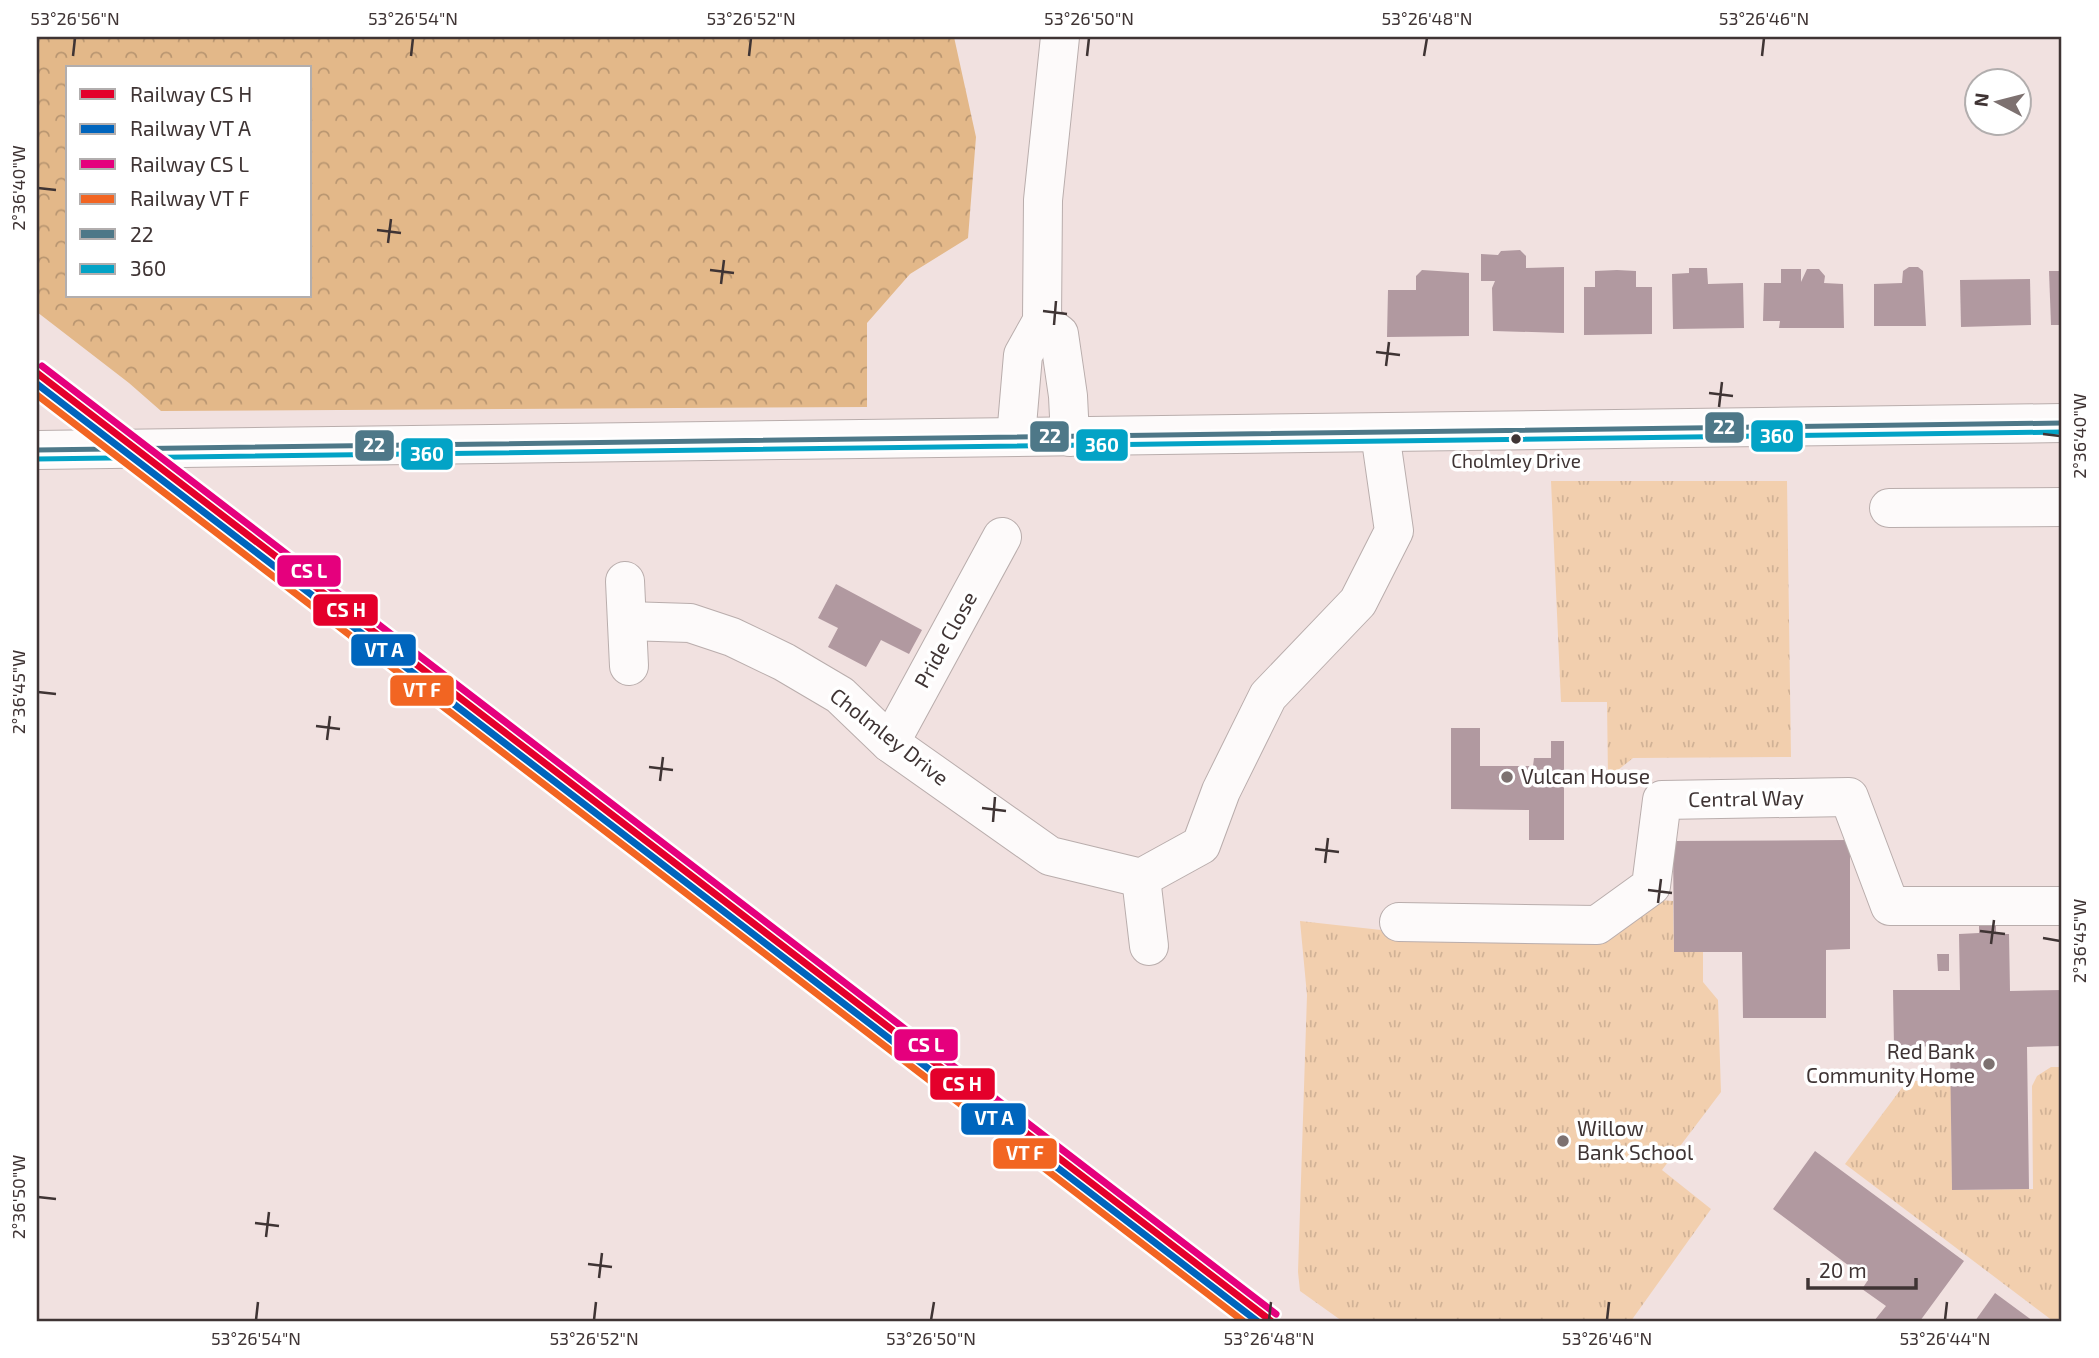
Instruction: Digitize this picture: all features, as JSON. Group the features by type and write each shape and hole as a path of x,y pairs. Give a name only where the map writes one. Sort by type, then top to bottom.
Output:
{"main road":[{"path":"1016,437 1023,355 1042,321 1043,200 1060,37"},
{"path":"1042,321 1059,334 1068,396 1070,437"},
{"path":"37,450 2062,423"},
{"path":"1149,946 1142,878 1201,845 1221,791 1268,696 1358,602 1394,531 1380,433"},
{"path":"1889,508 2062,507"},
{"name":"Pride Close","path":"890,743 1002,537"},
{"path":"625,581 629,666"},
{"name":"Cholmley Drive","path":"627,621 690,623 732,637 840,695 890,743 1050,856 1142,878"},
{"name":"Central Way","path":"1399,922 1597,925 1651,886 1662,800 1849,797 1890,906 2062,906"}],"green space":[{"path":"37,37 954,37 976,137 968,238 910,274 867,323 867,407 161,411 37,312"},
{"path":"1551,481 1787,481 1791,757 1633,758 1608,778 1607,702 1561,702"},
{"name":"Willow Bank School","path":"1610,896 1673,901 1674,952 1703,952 1703,982 1718,1000 1721,1092 1662,1170 1711,1209 1631,1321 1342,1321 1300,1291 1298,1272 1307,995 1300,921 1390,931 1608,928"},
{"path":"2051,1067 2062,1067 2062,1321 2053,1321 1845,1164 1907,1081 1951,1081 1952,1190 2033,1189 2032,1086 2037,1076"}],"building":[{"path":"1520,250 1526,256 1526,268 1564,267 1564,333 1493,331 1492,288 1495,281 1481,281 1481,254 1498,255 1501,251"},
{"path":"1909,267 1918,267 1923,271 1926,326 1874,326 1874,284 1902,283 1903,271"},
{"path":"1689,268 1707,268 1708,284 1743,283 1744,328 1673,329 1672,274 1689,273"},
{"path":"1781,269 1801,269 1801,282 1807,269 1819,269 1825,276 1824,283 1843,284 1844,328 1779,328 1780,321 1763,321 1764,283 1781,283"},
{"path":"1422,270 1469,273 1469,336 1387,337 1388,290 1416,290 1416,276"},
{"path":"1595,271 1636,271 1636,287 1652,287 1652,334 1584,335 1584,287 1595,287"},
{"path":"2049,271 2062,271 2062,325 2051,325"},
{"path":"2030,279 2031,325 1961,327 1960,280"},
{"path":"836,584 922,630 909,654 881,640 866,667 828,647 838,628 818,618"},
{"name":"Vulcan House","path":"1451,728 1480,728 1480,766 1533,766 1534,758 1551,758 1551,741 1564,741 1564,840 1529,840 1529,810 1451,809"},
{"name":"Red Bank Community Home","path":"1850,840 1850,949 1826,950 1826,1018 1743,1018 1742,952 1674,952 1673,841"},
{"name":"Red Bank Community Home","path":"1979,925 1996,925 1996,934 2009,934 2010,991 2062,990 2062,1046 2027,1047 2029,1189 1952,1190 1950,1046 1894,1047 1893,990 1960,990 1959,934 1979,933"},
{"path":"1937,954 1949,954 1949,971 1938,971"},
{"path":"1815,1151 1964,1261 1920,1321 1874,1321 1886,1306 1862,1289 1868,1280 1773,1209"},
{"path":"1995,1293 2033,1321 1975,1321"}],"transit line":[{"path":"42,366 1276,1314"},
{"path":"37,373 1271,1321"},
{"path":"37,384 1257,1321"},
{"path":"37,395 1243,1321"},
{"name":"22","path":"37,450 2062,423"},
{"name":"360","path":"37,459 2062,432"}],"place":[{"name":"Cholmley Drive","path":"1516,439"},
{"name":"Vulcan House","path":"1507,777"},
{"name":"Red Bank Community Home","path":"1989,1064"},
{"name":"Willow Bank School","path":"1563,1141"}]}
